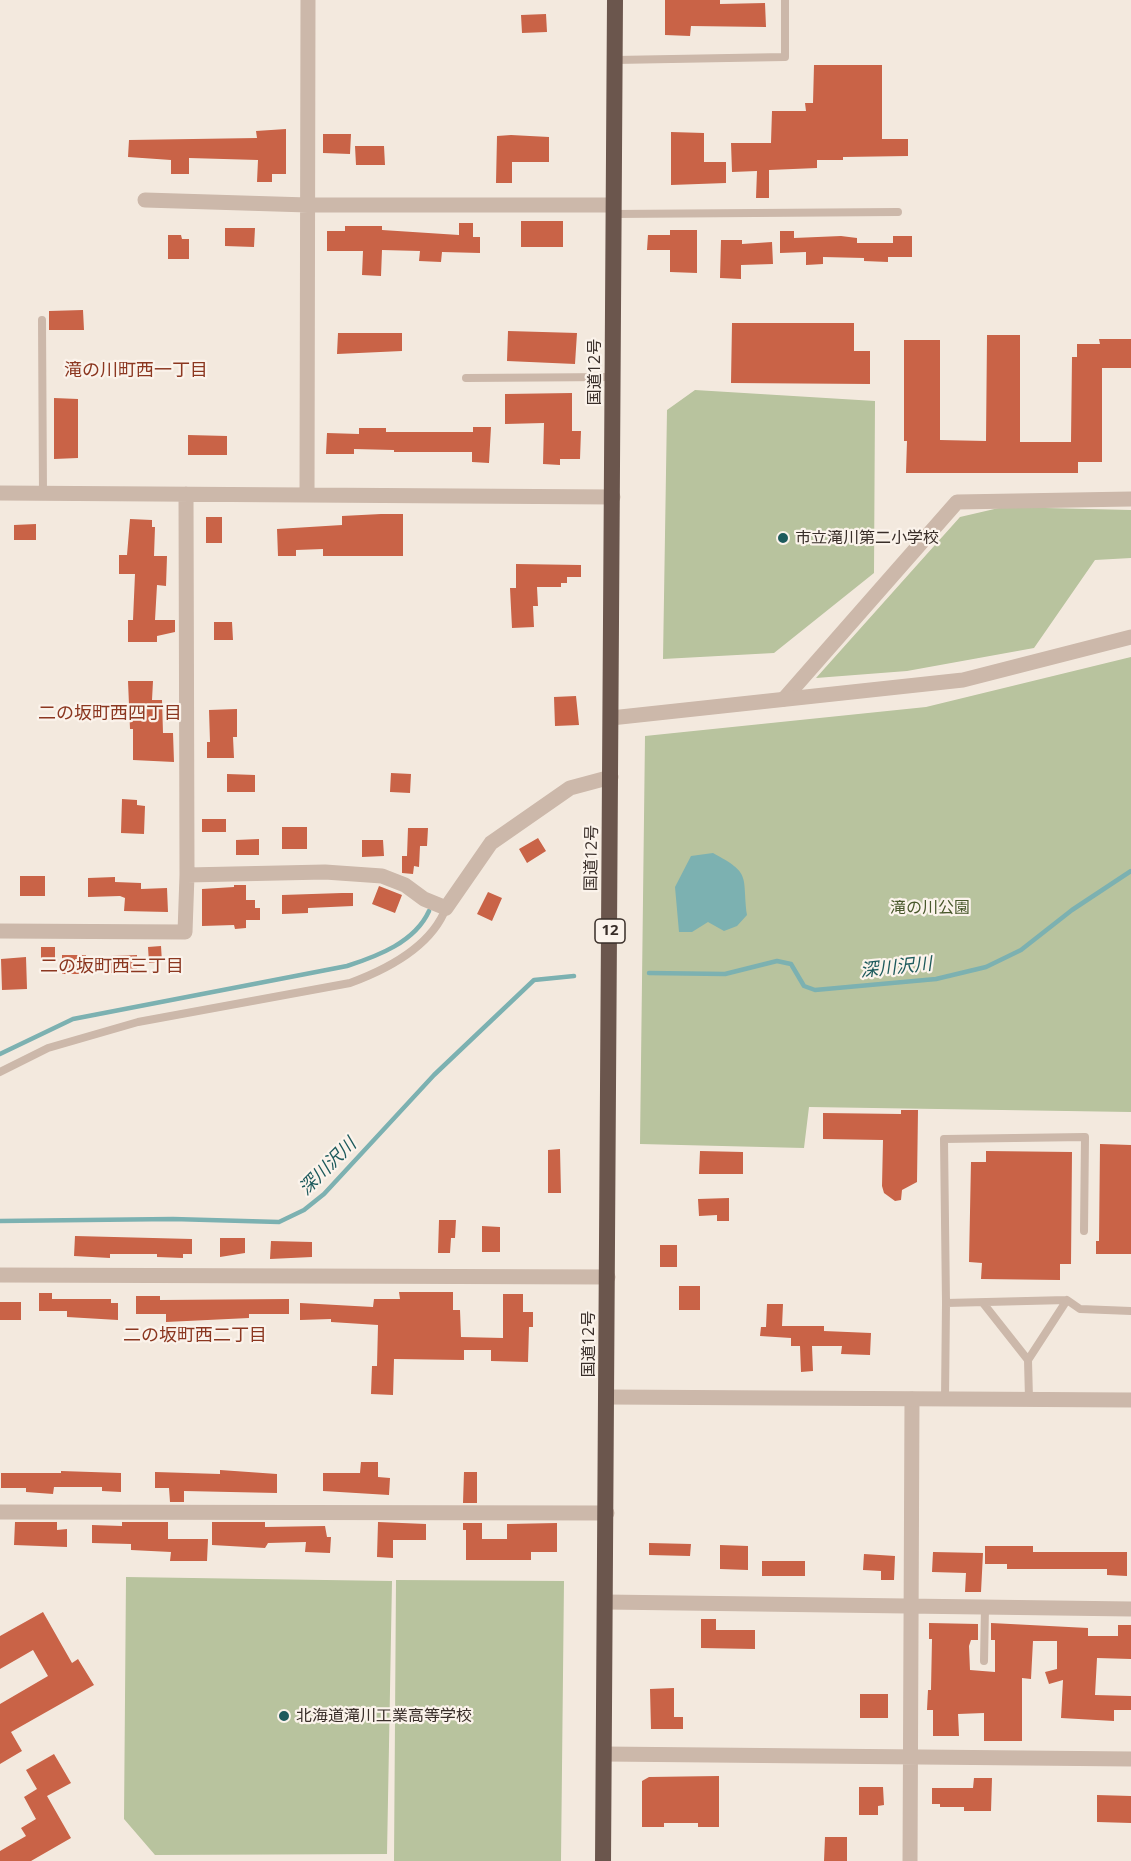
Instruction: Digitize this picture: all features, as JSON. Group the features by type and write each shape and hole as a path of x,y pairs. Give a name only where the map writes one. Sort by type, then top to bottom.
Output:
{"highway":[{"name":"国道12号","path":"603,1861 615,0"}],"street":[{"path":"307,495 308,0"},
{"path":"145,200 613,210"},
{"path":"0,494 613,497"},
{"path":"0,931 185,932 187,875 186,494"},
{"path":"784,699 957,502 1131,499"},
{"path":"611,718 963,680 1131,637"},
{"path":"187,875 325,872 382,876 405,885 424,899 446,908 491,843 570,788 611,777"},
{"path":"0,1275 608,1277"},
{"path":"607,1397 1131,1400"},
{"path":"910,1861 913,1606 912,1399"},
{"path":"0,1512 607,1512"},
{"path":"606,1602 1131,1609"},
{"path":"604,1754 1131,1759"}],"lane":[{"path":"615,60 785,57 784,0"},
{"path":"613,210 898,212"},
{"path":"42,320 43,494"},
{"path":"466,378 613,377"},
{"path":"0,1072 48,1048 138,1022 350,983 377,973 400,960 440,924 446,908"},
{"path":"945,1399 944,1139 1085,1137 1084,1231"},
{"path":"946,1303 1067,1300 1080,1309 1131,1311"},
{"path":"1029,1399 1028,1360 1067,1300"},
{"path":"983,1303 1028,1360"},
{"path":"984,1661 985,1607"}],"green space":[{"path":"695,390 875,401 874,573 774,653 663,659 667,410"},
{"path":"1003,507 1131,510 1131,558 1095,560 1034,648 907,671 816,678 960,517"},
{"name":"滝の川公園","path":"1131,657 1131,1112 809,1107 804,1148 640,1144 645,736 926,707"},
{"path":"126,1577 392,1581 387,1854 155,1855 124,1819"},
{"path":"396,1580 564,1581 561,1861 394,1861"}],"water":[{"path":"713,853 740,871 744,883 747,915 737,926 724,931 708,922 692,932 679,932 675,887 691,856"}],"building":[{"path":"665,0 720,0 720,4 765,3 766,27 691,26 690,36 665,35"},
{"path":"546,14 547,32 522,33 521,15"},
{"path":"814,65 882,65 882,139 908,139 908,156 843,157 843,160 817,160 817,168 769,170 769,198 756,198 757,171 732,172 731,143 771,143 772,111 806,111 805,103 813,103"},
{"path":"286,129 286,174 272,174 272,182 257,182 258,160 189,158 189,174 171,174 171,160 128,157 129,140 257,138 256,131"},
{"path":"671,132 704,133 704,162 726,162 726,183 671,185"},
{"path":"323,134 351,134 350,154 323,153"},
{"path":"497,136 549,137 549,162 512,162 512,183 496,183"},
{"path":"355,146 384,146 385,165 356,165"},
{"path":"521,221 563,221 563,247 521,247"},
{"path":"459,223 473,223 473,237 480,237 480,253 442,252 441,262 419,261 420,251 382,250 381,276 362,275 363,251 327,251 327,231 345,231 345,226 382,226 382,230 459,235"},
{"path":"225,228 255,228 254,247 225,246"},
{"path":"670,230 697,230 697,273 670,272 670,250 647,250 648,235 670,235"},
{"path":"780,231 794,231 794,238 841,236 857,238 857,243 893,243 893,236 912,236 912,257 888,257 888,262 864,261 864,258 823,257 823,264 806,265 806,252 780,253"},
{"path":"168,235 181,235 182,239 189,239 189,259 168,259"},
{"path":"721,240 742,240 742,244 772,242 773,264 741,265 741,279 720,278"},
{"path":"83,310 84,330 49,330 49,311"},
{"path":"732,323 854,323 854,351 870,351 870,384 731,383"},
{"path":"508,331 577,333 575,364 507,361"},
{"path":"338,333 402,333 402,351 337,354"},
{"path":"987,335 1020,335 1020,442 1071,442 1072,357 1077,357 1077,344 1100,344 1099,339 1131,339 1131,368 1102,368 1102,462 1078,462 1078,473 906,473 904,340 940,340 940,440 986,441"},
{"path":"572,393 572,431 581,431 580,459 560,459 560,465 543,464 544,423 505,424 505,394"},
{"path":"54,398 78,399 78,458 54,459"},
{"path":"473,427 491,427 489,463 472,462 472,452 394,452 394,450 354,449 354,454 326,454 327,433 359,434 359,428 386,428 386,432 473,432"},
{"path":"188,435 227,436 227,455 188,455"},
{"path":"403,514 403,556 323,556 323,549 296,550 296,556 278,556 277,529 342,525 342,516"},
{"path":"206,517 222,517 222,543 206,543"},
{"path":"130,519 152,520 152,527 155,527 154,556 167,556 166,586 157,585 155,620 175,620 175,632 157,636 157,642 128,642 128,620 133,620 135,574 119,574 119,555 127,555"},
{"path":"36,524 36,540 14,540 14,525"},
{"path":"516,564 581,565 581,577 567,577 567,583 561,583 561,587 537,587 538,606 533,606 534,627 512,628 510,588 516,588"},
{"path":"214,622 232,622 233,640 214,640"},
{"path":"128,681 153,681 152,700 162,700 163,733 173,733 174,762 133,760 133,729 130,729"},
{"path":"576,696 579,725 555,726 554,697"},
{"path":"237,709 237,737 233,737 234,758 207,758 207,742 210,742 209,710"},
{"path":"391,773 411,774 410,793 390,792"},
{"path":"227,774 255,775 255,792 227,792"},
{"path":"122,799 137,800 137,805 145,806 144,834 121,833"},
{"path":"202,819 226,819 226,832 202,832"},
{"path":"282,827 307,827 307,849 282,849"},
{"path":"408,828 428,828 427,846 420,846 419,867 414,866 413,874 402,873 402,856 407,856"},
{"path":"538,838 546,851 527,863 519,849"},
{"path":"259,839 259,855 236,855 236,840"},
{"path":"362,840 383,840 384,856 362,857"},
{"path":"20,876 45,876 45,896 20,896"},
{"path":"115,877 115,882 141,883 141,889 167,888 168,912 124,911 125,898 120,896 88,897 88,878"},
{"path":"234,885 246,885 246,900 255,900 255,908 260,908 260,920 246,920 246,928 235,929 234,925 202,926 202,889 234,887"},
{"path":"379,886 402,895 395,913 372,904"},
{"path":"488,892 502,898 492,921 477,914"},
{"path":"353,893 353,906 308,908 308,913 282,914 282,895"},
{"path":"161,946 162,962 149,963 148,947"},
{"path":"41,947 55,947 55,961 41,961"},
{"path":"62,955 86,955 86,974 62,974"},
{"path":"137,955 137,972 111,973 111,956"},
{"path":"26,957 27,989 2,990 1,959"},
{"path":"901,1110 918,1110 917,1182 902,1190 901,1200 895,1201 884,1193 882,1186 883,1140 823,1139 823,1113 901,1114"},
{"path":"1100,1144 1131,1145 1131,1254 1096,1254 1096,1241 1099,1241"},
{"path":"560,1149 561,1193 548,1193 548,1150"},
{"path":"700,1151 743,1152 743,1174 699,1174"},
{"path":"986,1151 1072,1152 1071,1264 1060,1264 1060,1280 981,1279 982,1263 969,1262 971,1162 986,1162"},
{"path":"729,1198 729,1221 717,1221 717,1215 699,1216 698,1199"},
{"path":"439,1220 456,1220 455,1238 451,1238 450,1253 438,1253"},
{"path":"482,1226 500,1227 500,1252 482,1252"},
{"path":"75,1236 192,1239 192,1254 183,1254 183,1258 157,1257 157,1254 110,1254 110,1258 74,1256"},
{"path":"220,1238 245,1238 245,1253 220,1257"},
{"path":"271,1241 312,1242 312,1257 270,1259"},
{"path":"660,1245 677,1245 677,1267 660,1267"},
{"path":"679,1286 700,1286 700,1310 679,1310"},
{"path":"399,1292 453,1292 453,1310 460,1310 461,1337 503,1338 503,1294 523,1294 523,1312 533,1312 533,1327 529,1327 528,1362 491,1361 491,1350 464,1350 464,1360 394,1359 393,1395 371,1394 372,1366 377,1366 378,1325 331,1322 331,1319 300,1320 300,1303 373,1307 374,1299 400,1299"},
{"path":"39,1293 52,1293 52,1299 111,1299 111,1303 118,1303 118,1320 67,1317 67,1311 39,1311"},
{"path":"136,1296 160,1296 160,1300 289,1299 289,1314 249,1314 249,1318 166,1322 166,1314 136,1314"},
{"path":"0,1302 21,1302 21,1320 0,1320"},
{"path":"767,1304 783,1304 782,1326 824,1326 824,1331 871,1333 870,1355 841,1354 842,1346 812,1346 813,1371 801,1372 800,1346 791,1346 791,1338 760,1336 761,1327 766,1327"},
{"path":"361,1462 378,1462 378,1477 390,1478 389,1495 323,1491 323,1473 360,1473"},
{"path":"220,1470 277,1474 277,1493 184,1491 184,1502 170,1502 169,1488 155,1488 155,1472 220,1474"},
{"path":"61,1471 121,1473 121,1492 102,1491 102,1487 54,1487 53,1494 26,1492 26,1488 1,1488 1,1473 61,1473"},
{"path":"464,1472 477,1472 477,1503 463,1503"},
{"path":"15,1522 57,1522 57,1530 67,1529 67,1547 14,1545"},
{"path":"122,1522 168,1522 168,1539 208,1539 207,1561 170,1561 171,1552 131,1550 131,1544 92,1543 92,1525 122,1526"},
{"path":"212,1522 265,1522 265,1527 325,1526 327,1537 331,1537 330,1553 305,1552 306,1542 268,1543 265,1548 212,1545"},
{"path":"378,1522 426,1524 426,1540 393,1540 393,1558 377,1557"},
{"path":"463,1523 482,1523 482,1539 507,1539 507,1524 557,1523 557,1552 531,1552 531,1560 466,1560 466,1530 463,1530"},
{"path":"649,1543 691,1544 690,1556 649,1555"},
{"path":"720,1545 748,1546 748,1570 720,1569"},
{"path":"985,1546 1033,1546 1033,1552 1127,1552 1127,1576 1107,1575 1107,1569 1007,1569 1007,1564 985,1564"},
{"path":"933,1552 983,1553 981,1592 965,1592 966,1573 932,1572"},
{"path":"864,1554 895,1556 894,1580 881,1580 881,1571 863,1570"},
{"path":"762,1561 805,1561 805,1576 762,1576"},
{"path":"43,1612 72,1663 78,1659 94,1685 11,1732 22,1751 0,1764 0,1704 48,1676 33,1650 0,1669 0,1636"},
{"path":"701,1619 716,1619 716,1630 755,1630 755,1649 701,1648"},
{"path":"929,1623 978,1624 978,1640 971,1640 969,1646 970,1670 995,1672 995,1640 991,1640 991,1623 1088,1628 1088,1636 1118,1636 1118,1625 1131,1625 1131,1659 1097,1658 1095,1695 1131,1696 1131,1710 1114,1710 1114,1721 1061,1718 1063,1680 1049,1684 1045,1672 1057,1669 1057,1641 1033,1641 1031,1679 1022,1678 1022,1741 984,1741 984,1713 958,1714 959,1736 933,1736 933,1710 927,1710 928,1690 931,1690 932,1639 929,1639"},
{"path":"674,1688 674,1717 683,1717 683,1729 651,1729 650,1689"},
{"path":"860,1694 888,1694 888,1718 860,1718"},
{"path":"54,1754 71,1783 47,1796 71,1838 31,1861 0,1861 0,1851 26,1836 21,1828 36,1819 24,1797 37,1789 26,1770"},
{"path":"719,1776 719,1827 698,1827 698,1823 664,1823 664,1827 642,1827 642,1781 649,1777"},
{"path":"974,1778 992,1778 991,1811 964,1811 964,1807 940,1807 940,1804 932,1804 932,1788 973,1788"},
{"path":"859,1787 883,1787 884,1805 878,1806 878,1815 859,1815"},
{"path":"1097,1795 1131,1796 1131,1823 1097,1822"},
{"path":"825,1837 847,1837 847,1861 824,1861"}],"waterway":[{"name":"深川沢川","path":"649,973 725,974 777,961 791,964 804,986 815,990 936,979 986,967 1021,950 1072,910 1131,871"},
{"path":"0,1054 73,1019 347,966 371,958 405,939 423,922 429,911"},
{"name":"深川沢川","path":"0,1221 173,1219 279,1222 304,1210 324,1194 434,1075 534,980 574,976"}],"place":[{"name":"市立滝川第二小学校","path":"783,538"},
{"name":"北海道滝川工業高等学校","path":"284,1716"}],"district":[{"name":"滝の川町西一丁目","path":"136,371"},
{"name":"二の坂町西四丁目","path":"110,714"},
{"name":"二の坂町西三丁目","path":"112,967"},
{"name":"二の坂町西二丁目","path":"195,1336"}]}
